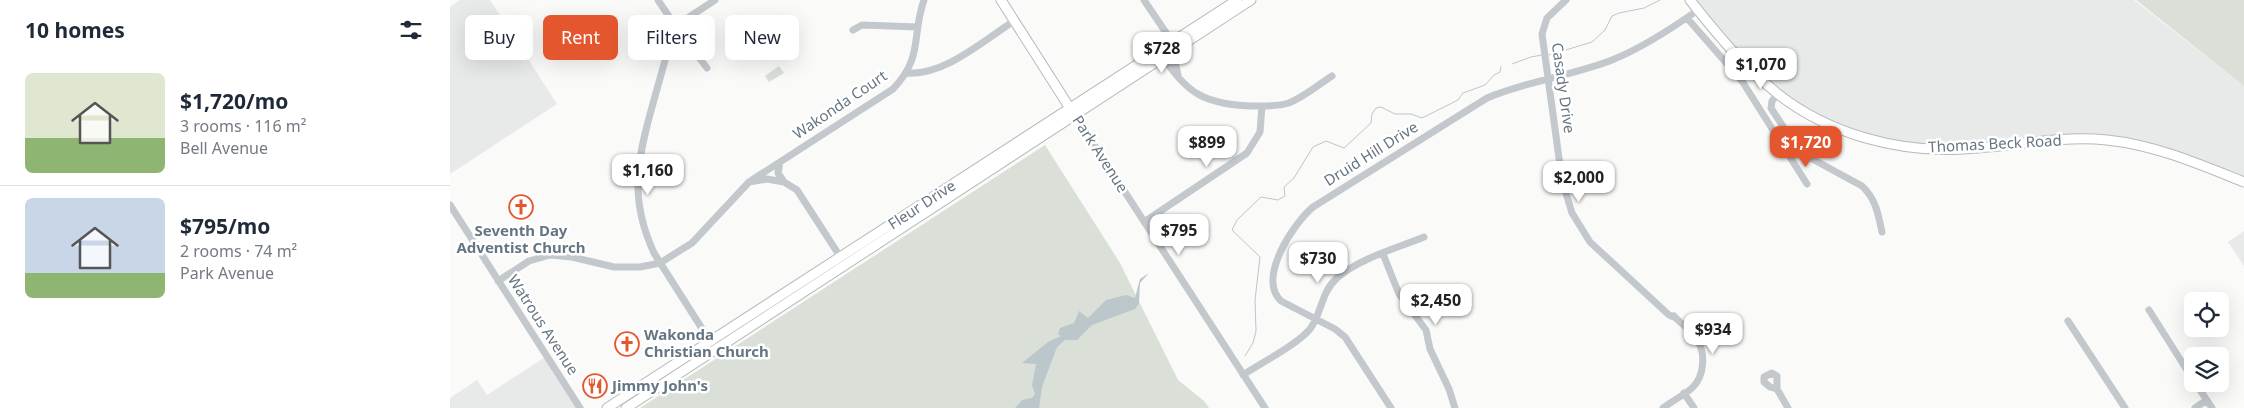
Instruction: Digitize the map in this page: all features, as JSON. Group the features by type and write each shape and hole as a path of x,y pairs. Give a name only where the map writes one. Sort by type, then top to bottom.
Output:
{"main road":[{"name":"Park Avenue","path":"1000,0 1072,111"},
{"name":"Fleur Drive","path":"1167,50 1237,0"},
{"name":"Fleur Drive","path":"626,408 841,258 1167,50 1251,0"},
{"name":"Thomas Beck Road","path":"1690,0 1750,70 1778,94 1812,116 1853,134 1907,147 1962,150 2074,140 2106,140 2162,151 2244,182"},
{"name":"Fleur Drive","path":"607,408 838,270 1072,111"}],"street":[{"path":"658,0 668,15"},
{"path":"693,15 715,0"},
{"name":"Wakonda Court","path":"660,263 692,244 749,182 893,89 906,73 915,52 924,0"},
{"path":"1144,0 1178,75 1193,91 1212,102 1226,105 1278,106 1290,102 1332,76"},
{"name":"Casady Drive","path":"1566,0 1549,14 1542,34 1564,190 1574,218 1595,247 1657,301 1669,315 1676,318 1696,337 1702,356 1702,366 1697,381 1663,408"},
{"name":"Druid Hill Drive","path":"1391,408 1344,337 1335,329 1281,301 1273,288 1273,278 1283,245 1298,220 1320,202 1472,106 1504,91 1548,80 1611,60 1634,50 1698,10"},
{"path":"1687,18 1742,81 1807,184"},
{"path":"906,73 921,74 939,69 1014,21"},
{"path":"852,30 862,25 918,27"},
{"path":"666,60 641,146 637,177 639,208 642,224 654,253 714,345"},
{"path":"701,60 707,68"},
{"path":"1778,94 1772,101 1771,108 1797,148 1805,155 1862,186 1868,192 1878,210 1882,232"},
{"path":"1144,222 1247,153 1260,132 1262,106"},
{"name":"Park Avenue","path":"1072,111 1265,408"},
{"path":"780,162 778,173 784,182"},
{"path":"749,182 767,179 784,182 794,188 802,197 841,258 838,270"},
{"name":"Watrous Avenue","path":"450,206 580,408"},
{"path":"1243,375 1303,336 1316,319 1324,295 1336,279 1352,267 1424,237"},
{"path":"1383,254 1399,294 1426,330 1430,349 1449,389 1455,408"},
{"path":"498,281 529,261 550,256 572,257 614,267 640,267 660,263"},
{"path":"2149,310 2184,365"},
{"path":"2068,320 2124,408"},
{"path":"1777,389 1788,408"},
{"path":"2202,392 2212,408"},
{"path":"1684,393 1694,408"},
{"path":"2195,408 2207,400"}],"shaded area":[{"path":"460,0 490,0 500,15 465,15 465,60 529,60 557,104 450,174 450,7"},
{"path":"1690,0 2134,0 2244,86 2244,182 2191,160 2106,140 1934,150 1853,134 1778,94"},
{"path":"2136,0 2244,0 2244,86"},
{"path":"779,66 784,73 769,82 765,76"},
{"path":"1045,145 1120,263 1178,380 1204,401 1209,408 640,408"},
{"path":"2244,231 2244,266 2228,242"},
{"path":"1149,273 1140,283 1139,303 1135,309 1092,325 1077,340 1065,340 1057,347 1042,387 1039,408 1015,408 1022,400 1032,398 1035,394 1032,385 1036,364 1022,363 1048,342 1061,336 1058,334 1060,328 1074,323 1079,311 1088,318 1106,300 1126,295 1135,298 1140,279"},
{"path":"547,356 580,408 450,408 450,398 477,380 487,395"}],"waterway":[{"path":"1549,55 1592,42 1605,30 1612,16 1644,8 1660,0"},
{"path":"1512,64 1542,55"},
{"path":"1245,356 1253,343 1256,331 1255,300 1260,257 1232,230 1237,220 1261,197 1278,200 1285,196 1284,187 1294,178 1313,147 1326,141 1344,148 1371,123 1372,114 1376,108 1381,107 1395,114 1411,114 1422,118 1458,100 1463,93 1485,85 1494,75 1500,72 1501,67"}],"place":[{"name":"Seventh Day Adventist Church","path":"521,207"},
{"name":"Wakonda Christian Church","path":"627,344"},
{"name":"Jimmy John's","path":"595,386"}]}
